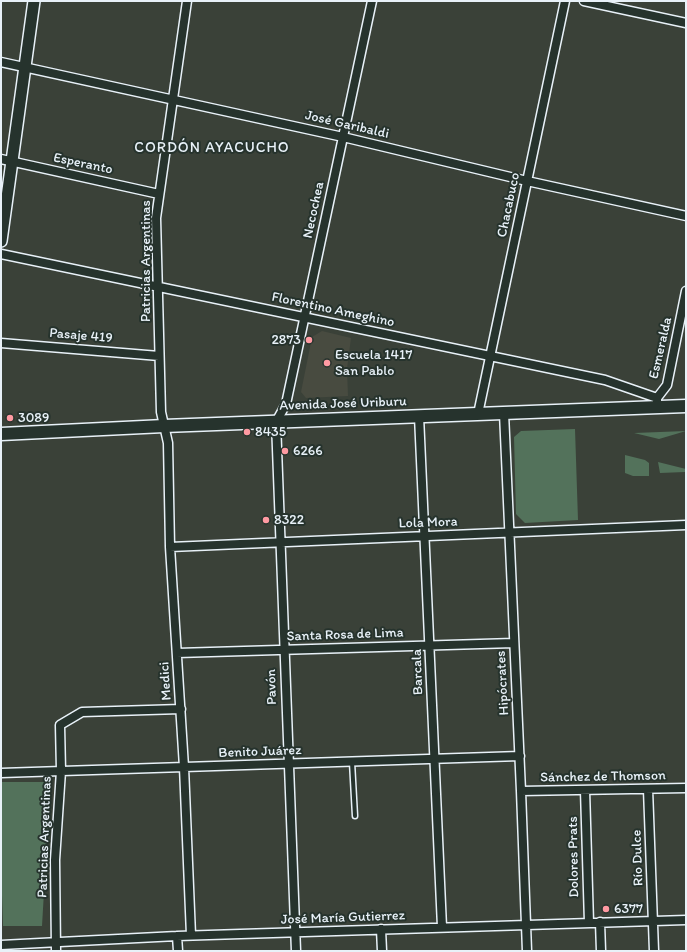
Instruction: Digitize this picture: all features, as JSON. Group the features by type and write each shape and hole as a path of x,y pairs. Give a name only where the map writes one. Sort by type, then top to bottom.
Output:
{"main road":[{"path":"1,241 34,1"},
{"name":"Avenida José Uriburu","path":"1,434 504,413 657,402 686,406"}],"street":[{"name":"Patricias Argentinas","path":"164,426 161,412 156,218 187,1"},
{"name":"Necochea","path":"276,422 286,404 372,1"},
{"name":"Chacabuco","path":"478,414 565,1"},
{"path":"584,1 686,23"},
{"name":"José Garibaldi","path":"1,62 343,137 527,181 686,216"},
{"name":"Esperanto","path":"1,159 159,194"},
{"name":"Florentino Ameghino","path":"1,254 605,380 657,402"},
{"name":"Esmeralda","path":"657,402 667,384 686,291"},
{"name":"Pasaje 419","path":"1,343 159,356"},
{"name":"Hipócrates","path":"504,413 520,756 527,951"},
{"name":"Barcala","path":"420,416 442,927"},
{"name":"Pavón","path":"276,422 294,933 296,951"},
{"name":"Medici","path":"164,426 168,443 170,548 181,709 191,935"},
{"name":"Lola Mora","path":"170,548 686,525"},
{"name":"Santa Rosa de Lima","path":"177,654 514,643"},
{"name":"Patricias Argentinas","path":"56,951 55,860 61,771 60,725 82,712 181,709"},
{"name":"Benito Juárez","path":"1,773 520,756"},
{"name":"Río Dulce","path":"648,788 654,951"},
{"name":"Sánchez de Thomson","path":"521,792 686,788"},
{"name":"Dolores Prats","path":"585,790 589,923"},
{"name":"José María Gutierrez","path":"1,945 191,935 686,920"},
{"path":"600,922 602,951"},
{"path":"381,929 382,951"},
{"path":"177,936 178,951"}],"lane":[{"path":"352,762 355,816"}],"shaded area":[{"name":"Escuela 1417 San Pablo","path":"322,331 351,338 347,369 348,396 306,398 301,392 312,337"}],"green space":[{"path":"575,429 578,520 525,523 516,514 514,437 521,431"},
{"path":"686,431 659,439 634,433"},
{"path":"625,455 645,460 649,463 649,476 633,476 625,473"},
{"path":"658,462 686,469 685,472 660,473"},
{"path":"1,782 44,782 50,789 42,926 3,926"}],"place":[{"name":"2873","path":"309,340"},
{"name":"Escuela 1417 San Pablo","path":"327,363"},
{"name":"3089","path":"10,418"},
{"name":"8435","path":"247,432"},
{"name":"6266","path":"285,451"},
{"name":"8322","path":"266,520"},
{"name":"6377","path":"606,909"}],"district":[{"name":"CORDÓN AYACUCHO","path":"212,148"}]}
